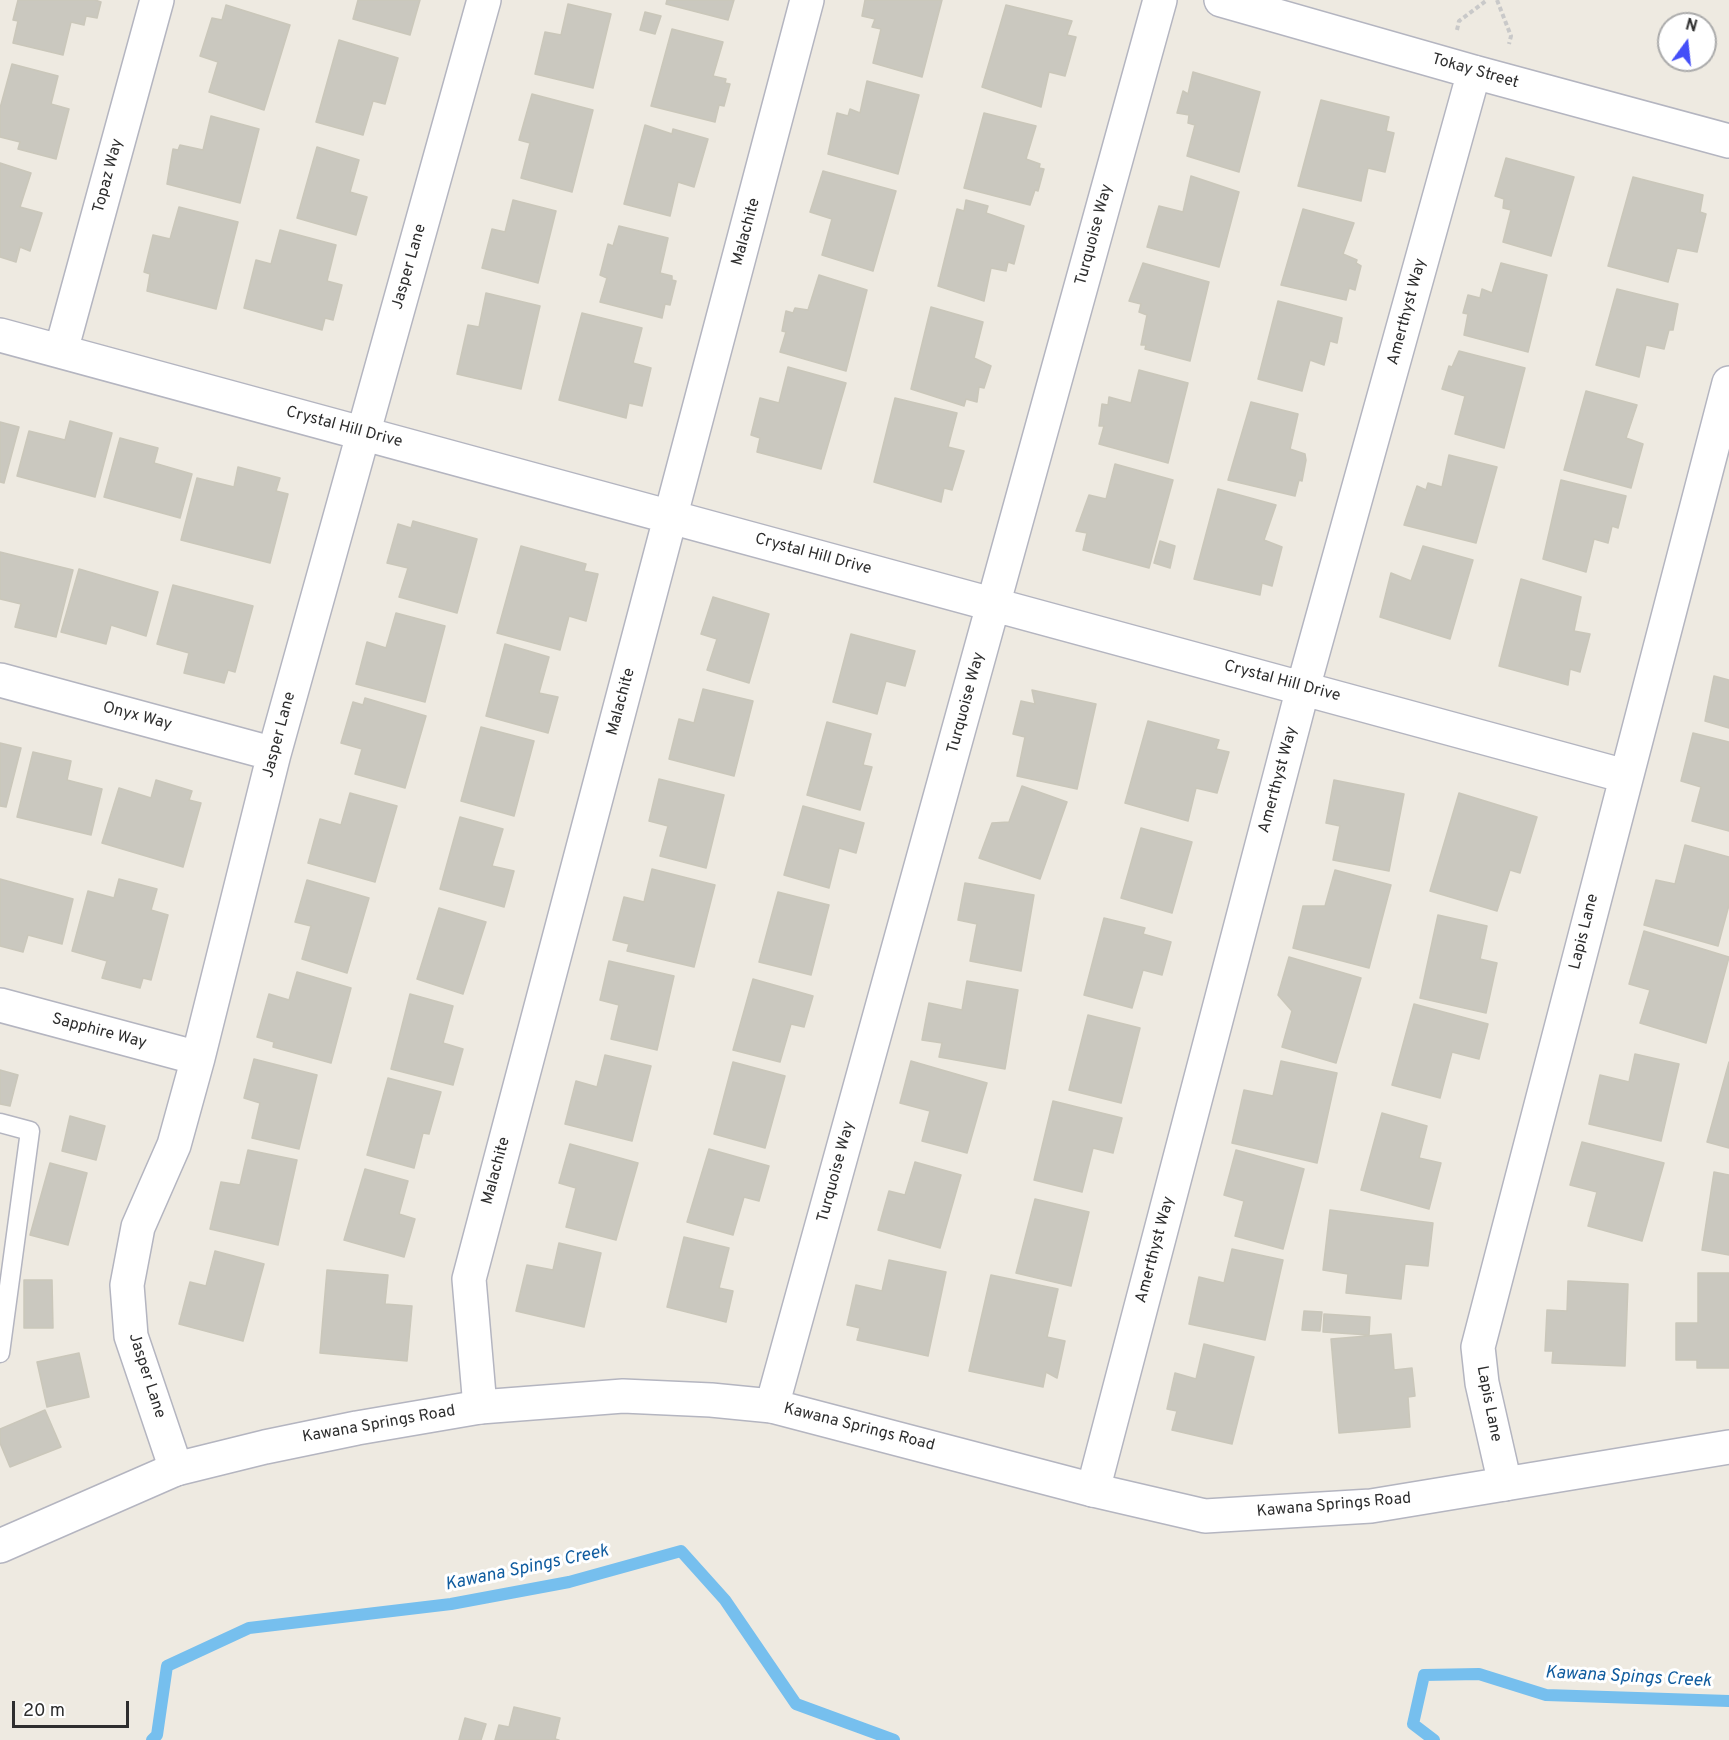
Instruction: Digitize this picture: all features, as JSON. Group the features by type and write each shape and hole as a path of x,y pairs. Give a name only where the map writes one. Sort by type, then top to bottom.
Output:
{"street":[{"name":"Topaz Way","path":"61,351 158,0"},
{"name":"Jasper Lane","path":"176,1469 131,1335 127,1285 138,1227 174,1145 198,1059 274,754 484,0"},
{"name":"Malachite","path":"480,1407 468,1279 672,517 807,0"},
{"name":"Turquoise Way","path":"772,1406 1160,0"},
{"name":"Tokay Street","path":"1221,0 1729,141"},
{"name":"Amerthyst Way","path":"1093,1490 1303,688 1474,72"},
{"name":"Crystal Hill Drive","path":"0,335 1625,776"},
{"name":"Lapis Lane","path":"1505,1484 1482,1383 1478,1347 1729,383"},
{"name":"Onyx Way","path":"0,680 274,754"},
{"name":"Sapphire Way","path":"0,1005 198,1059"},
{"name":"Kawana Springs Road","path":"0,1546 176,1469 357,1428 480,1407 623,1396 711,1400 772,1406 1093,1490 1205,1516 1371,1506 1729,1447"}],"lane":[{"path":"0,1123 30,1131 0,1353"}],"path":[{"path":"1456,30 1459,21 1487,0"},
{"path":"1497,0 1511,36 1509,45"}],"building":[{"path":"18,0 95,0 101,2 97,18 86,16 84,25 71,22 63,55 13,43 18,21 13,20"},
{"path":"358,0 420,0 410,35 353,19"},
{"path":"667,0 734,0 728,20 666,4"},
{"path":"865,0 942,0 922,77 873,63 881,29 872,27 875,19 862,16"},
{"path":"568,4 611,14 593,88 535,74 545,32 561,35"},
{"path":"226,5 290,25 264,110 209,92 218,62 200,56 212,18 222,20"},
{"path":"1006,5 1072,21 1067,35 1076,37 1065,76 1049,72 1041,107 982,87"},
{"path":"645,12 661,16 655,34 640,30"},
{"path":"672,29 723,42 713,76 726,79 725,83 730,84 724,106 719,105 715,122 651,106"},
{"path":"339,40 398,58 385,104 373,101 363,135 316,122"},
{"path":"12,64 58,76 51,104 69,109 56,159 18,149 20,142 0,137 0,108"},
{"path":"1193,72 1260,92 1239,172 1187,156 1195,125 1188,123 1189,115 1177,113 1183,91 1188,94"},
{"path":"867,81 919,95 898,174 828,154 837,113 848,116 850,109 860,113"},
{"path":"532,94 593,110 572,192 521,178 530,143 519,140"},
{"path":"1321,100 1389,117 1386,131 1394,133 1385,172 1368,168 1361,201 1298,186"},
{"path":"984,113 1036,126 1026,159 1040,164 1039,168 1044,169 1038,191 1035,190 1030,205 964,188"},
{"path":"211,116 259,129 240,203 167,184 173,149 178,150 180,145 203,150"},
{"path":"645,125 672,134 673,129 708,139 694,187 678,182 670,216 624,204"},
{"path":"317,147 359,160 350,192 367,197 356,235 297,218"},
{"path":"1506,158 1574,177 1551,256 1503,242 1511,210 1503,208 1504,199 1495,196"},
{"path":"0,163 31,173 20,207 42,213 30,251 20,247 16,262 0,257"},
{"path":"823,171 896,191 873,271 822,255 832,219 810,212"},
{"path":"1191,176 1239,192 1219,267 1147,247 1159,206 1183,212"},
{"path":"1633,177 1703,195 1700,212 1706,214 1697,252 1677,248 1668,282 1608,266"},
{"path":"513,200 556,211 538,283 482,268 492,229 505,232"},
{"path":"966,200 988,206 986,213 1024,226 1014,264 1008,262 1006,271 991,268 984,301 938,286 957,209 964,211"},
{"path":"179,207 238,222 216,309 147,291 150,274 144,272 153,235 170,239"},
{"path":"1303,209 1354,223 1343,254 1357,260 1356,263 1361,266 1355,290 1349,288 1346,300 1281,285"},
{"path":"619,226 668,238 660,273 672,276 672,280 676,281 670,305 665,304 662,318 600,302 607,278 600,275 608,244 613,246"},
{"path":"280,230 336,245 327,281 342,285 333,320 325,318 322,330 244,308 256,260 271,264"},
{"path":"1143,263 1209,282 1190,361 1145,349 1146,345 1141,345 1147,315 1139,312 1141,304 1129,301"},
{"path":"1501,263 1547,275 1528,352 1464,335 1468,314 1463,313 1468,295 1480,298 1482,289 1492,293"},
{"path":"819,275 867,290 846,371 780,352 786,332 782,331 786,311 793,313 795,308 808,310"},
{"path":"1617,289 1678,304 1673,330 1669,330 1664,349 1646,345 1639,377 1596,365"},
{"path":"486,293 540,306 521,389 457,374 468,325 479,327"},
{"path":"1278,301 1342,318 1337,343 1330,341 1324,365 1310,360 1302,391 1258,379"},
{"path":"931,307 983,322 974,358 991,366 984,388 979,387 977,402 966,399 964,406 911,389"},
{"path":"582,313 642,328 633,363 651,368 642,406 629,403 626,418 559,400"},
{"path":"1459,351 1525,368 1504,448 1455,434 1465,396 1442,389 1449,366 1452,367"},
{"path":"788,367 846,383 821,469 757,452 760,438 751,435 760,398 779,403"},
{"path":"1139,370 1188,383 1168,463 1099,444 1104,426 1099,426 1102,404 1108,405 1109,397 1131,403"},
{"path":"1586,391 1637,405 1626,438 1643,444 1631,488 1564,470"},
{"path":"895,398 957,413 948,447 964,451 952,490 944,488 941,502 874,482"},
{"path":"1251,402 1298,414 1290,449 1305,454 1306,460 1302,481 1299,480 1295,496 1228,480"},
{"path":"70,421 112,433 95,497 17,476 29,431 65,440"},
{"path":"0,422 19,427 4,483 0,482"},
{"path":"120,438 158,448 154,463 192,474 180,518 104,497"},
{"path":"1449,455 1497,467 1476,543 1404,525 1417,486 1426,490 1428,483 1442,487"},
{"path":"1115,464 1173,480 1149,568 1083,550 1087,533 1076,531 1089,495 1106,499"},
{"path":"238,467 280,478 276,491 288,494 270,563 181,540 197,478 234,487"},
{"path":"1561,480 1626,496 1618,528 1612,526 1608,543 1594,539 1586,572 1543,559"},
{"path":"1218,489 1276,505 1264,540 1282,547 1272,586 1262,583 1260,595 1194,579"},
{"path":"413,521 477,539 457,613 399,597 408,568 387,563 398,524 411,528"},
{"path":"1160,541 1175,546 1170,568 1154,563"},
{"path":"521,546 586,564 584,571 598,574 586,621 569,616 560,650 497,633"},
{"path":"1423,546 1473,560 1450,639 1380,617 1391,573 1411,581"},
{"path":"0,552 73,570 56,637 15,627 21,604 0,599"},
{"path":"79,569 158,592 146,636 111,625 106,644 61,632"},
{"path":"1521,579 1581,597 1574,631 1590,634 1580,672 1570,669 1568,685 1499,666"},
{"path":"173,585 253,606 235,672 228,670 224,683 184,673 189,653 157,644"},
{"path":"713,597 769,614 749,683 707,670 717,639 701,634"},
{"path":"396,613 445,626 425,702 356,684 367,642 386,648"},
{"path":"851,634 915,651 905,686 886,681 877,714 833,702"},
{"path":"505,644 549,657 539,693 558,697 548,733 486,716"},
{"path":"1714,676 1729,680 1729,728 1705,721"},
{"path":"703,689 753,701 734,776 669,759 679,719 694,723"},
{"path":"1032,690 1096,704 1077,789 1017,776 1025,737 1013,734 1021,701 1035,704"},
{"path":"365,698 426,716 405,788 355,774 362,749 341,743 353,702 363,705"},
{"path":"1148,721 1219,740 1216,749 1229,752 1217,793 1196,788 1188,821 1125,803"},
{"path":"827,722 871,734 863,765 872,767 860,810 807,795"},
{"path":"481,727 534,741 514,816 461,801"},
{"path":"1693,733 1729,742 1729,831 1692,821 1701,787 1681,781"},
{"path":"0,743 21,748 6,807 0,806"},
{"path":"33,752 71,761 67,780 102,789 91,835 17,817"},
{"path":"659,779 724,795 706,868 660,856 668,826 649,821"},
{"path":"156,780 192,791 189,800 201,803 183,867 102,843 119,788 151,798"},
{"path":"1334,780 1404,794 1389,871 1333,860 1340,826 1326,823"},
{"path":"1022,786 1067,802 1040,879 979,858 992,823 1009,822"},
{"path":"350,793 397,806 375,882 308,863 320,819 341,825"},
{"path":"1459,793 1537,817 1520,873 1510,870 1497,911 1430,891"},
{"path":"803,806 864,823 856,853 839,848 829,888 784,875"},
{"path":"460,817 503,829 492,866 514,871 504,907 440,889"},
{"path":"1141,828 1192,842 1172,913 1121,898"},
{"path":"1685,845 1729,857 1729,905 1718,946 1644,925 1656,880 1675,884"},
{"path":"652,869 715,885 694,967 627,951 629,944 613,940 624,897 644,902"},
{"path":"1335,870 1391,885 1369,968 1293,948 1303,906 1325,906"},
{"path":"0,879 73,899 62,944 28,935 23,952 0,946"},
{"path":"119,879 157,889 151,910 168,915 151,980 143,978 140,988 102,978 107,961 72,951 88,891 114,898"},
{"path":"307,880 369,898 347,973 302,959 311,926 295,922"},
{"path":"965,883 1034,895 1021,971 970,961 977,924 958,920"},
{"path":"778,892 829,905 811,975 759,962"},
{"path":"439,908 486,922 463,994 417,979"},
{"path":"1438,915 1487,926 1480,959 1497,963 1486,1013 1420,998"},
{"path":"1104,918 1145,928 1143,934 1171,942 1162,975 1143,970 1132,1008 1084,995"},
{"path":"1644,931 1729,957 1706,1043 1640,1023 1650,990 1629,984"},
{"path":"1289,957 1361,978 1336,1063 1282,1047 1292,1011 1278,995"},
{"path":"609,961 674,976 657,1050 611,1039 619,1005 600,1000"},
{"path":"297,972 351,988 331,1063 273,1047 274,1042 257,1037 269,994 289,1000"},
{"path":"753,979 813,996 804,1027 791,1024 780,1062 733,1050"},
{"path":"967,981 1018,990 1005,1069 939,1057 942,1043 922,1040 929,1003 962,1010"},
{"path":"410,994 453,1006 443,1043 463,1049 453,1085 391,1069"},
{"path":"1414,1004 1488,1024 1479,1059 1452,1052 1440,1098 1392,1085"},
{"path":"1088,1015 1140,1028 1121,1103 1069,1090"},
{"path":"1635,1054 1679,1064 1661,1141 1589,1124 1600,1075 1629,1082"},
{"path":"605,1055 651,1066 632,1141 565,1124 576,1081 597,1087"},
{"path":"254,1059 317,1075 299,1149 252,1138 260,1103 244,1098"},
{"path":"911,1061 987,1083 967,1153 922,1141 930,1111 900,1103"},
{"path":"1281,1061 1337,1073 1317,1163 1232,1143 1244,1090 1273,1096"},
{"path":"733,1062 785,1076 765,1148 714,1134"},
{"path":"1729,1062 1729,1148 1707,1142"},
{"path":"0,1070 18,1075 10,1106 0,1104"},
{"path":"388,1078 441,1092 429,1134 423,1133 414,1168 367,1155"},
{"path":"1053,1101 1122,1118 1113,1153 1093,1148 1082,1192 1034,1180"},
{"path":"1382,1113 1427,1126 1419,1158 1441,1163 1429,1209 1361,1190"},
{"path":"70,1116 105,1126 96,1160 62,1151"},
{"path":"1582,1142 1664,1163 1642,1241 1588,1226 1597,1192 1570,1185"},
{"path":"570,1144 638,1163 616,1240 566,1227 576,1188 559,1183"},
{"path":"709,1149 769,1166 759,1201 744,1197 733,1235 687,1222"},
{"path":"248,1150 297,1160 278,1245 210,1229 221,1182 240,1185"},
{"path":"1236,1150 1304,1169 1283,1249 1235,1236 1244,1201 1224,1195"},
{"path":"915,1162 961,1175 940,1248 878,1230 889,1191 905,1195"},
{"path":"50,1163 87,1173 68,1245 30,1235"},
{"path":"365,1169 408,1181 399,1214 415,1219 404,1257 344,1240"},
{"path":"1714,1172 1729,1175 1729,1255 1702,1250"},
{"path":"1035,1199 1089,1212 1071,1286 1016,1273"},
{"path":"1330,1210 1433,1223 1428,1266 1405,1264 1401,1299 1346,1293 1348,1274 1323,1270"},
{"path":"684,1237 729,1248 719,1288 733,1291 726,1322 667,1307"},
{"path":"559,1243 601,1253 584,1327 516,1311 527,1265 553,1270"},
{"path":"1232,1249 1283,1260 1265,1340 1189,1324 1199,1277 1224,1283"},
{"path":"215,1251 264,1264 243,1341 179,1324 190,1282 206,1286"},
{"path":"889,1260 946,1272 928,1356 857,1340 860,1328 847,1325 856,1285 882,1291"},
{"path":"327,1270 388,1275 385,1304 412,1306 407,1361 320,1353"},
{"path":"1698,1273 1729,1273 1729,1368 1697,1368 1697,1360 1676,1360 1676,1323 1698,1323"},
{"path":"991,1275 1058,1289 1047,1337 1065,1341 1057,1378 1046,1372 1043,1387 969,1371"},
{"path":"24,1280 52,1280 53,1328 24,1328"},
{"path":"1568,1281 1628,1284 1625,1366 1552,1363 1553,1351 1545,1351 1547,1310 1567,1311"},
{"path":"1304,1311 1322,1312 1320,1331 1302,1330"},
{"path":"1324,1314 1370,1317 1369,1335 1323,1332"},
{"path":"1391,1334 1394,1370 1412,1368 1415,1396 1408,1397 1410,1427 1339,1433 1331,1339"},
{"path":"1204,1344 1254,1357 1232,1444 1172,1430 1177,1411 1167,1409 1175,1373 1196,1379"},
{"path":"79,1353 89,1397 47,1407 37,1362"},
{"path":"45,1410 61,1447 10,1467 0,1443 0,1429"},
{"path":"514,1707 560,1718 555,1739 559,1740 495,1740 499,1725 509,1727"},
{"path":"465,1718 486,1724 481,1740 459,1740"}],"waterway":[{"name":"Kawana Spings Creek","path":"152,1740 157,1735 167,1666 249,1628 451,1604 569,1582 681,1551 725,1600 796,1704 894,1740"},
{"name":"Kawana Spings Creek","path":"1434,1740 1413,1724 1424,1675 1479,1674 1546,1695 1729,1701"}]}
